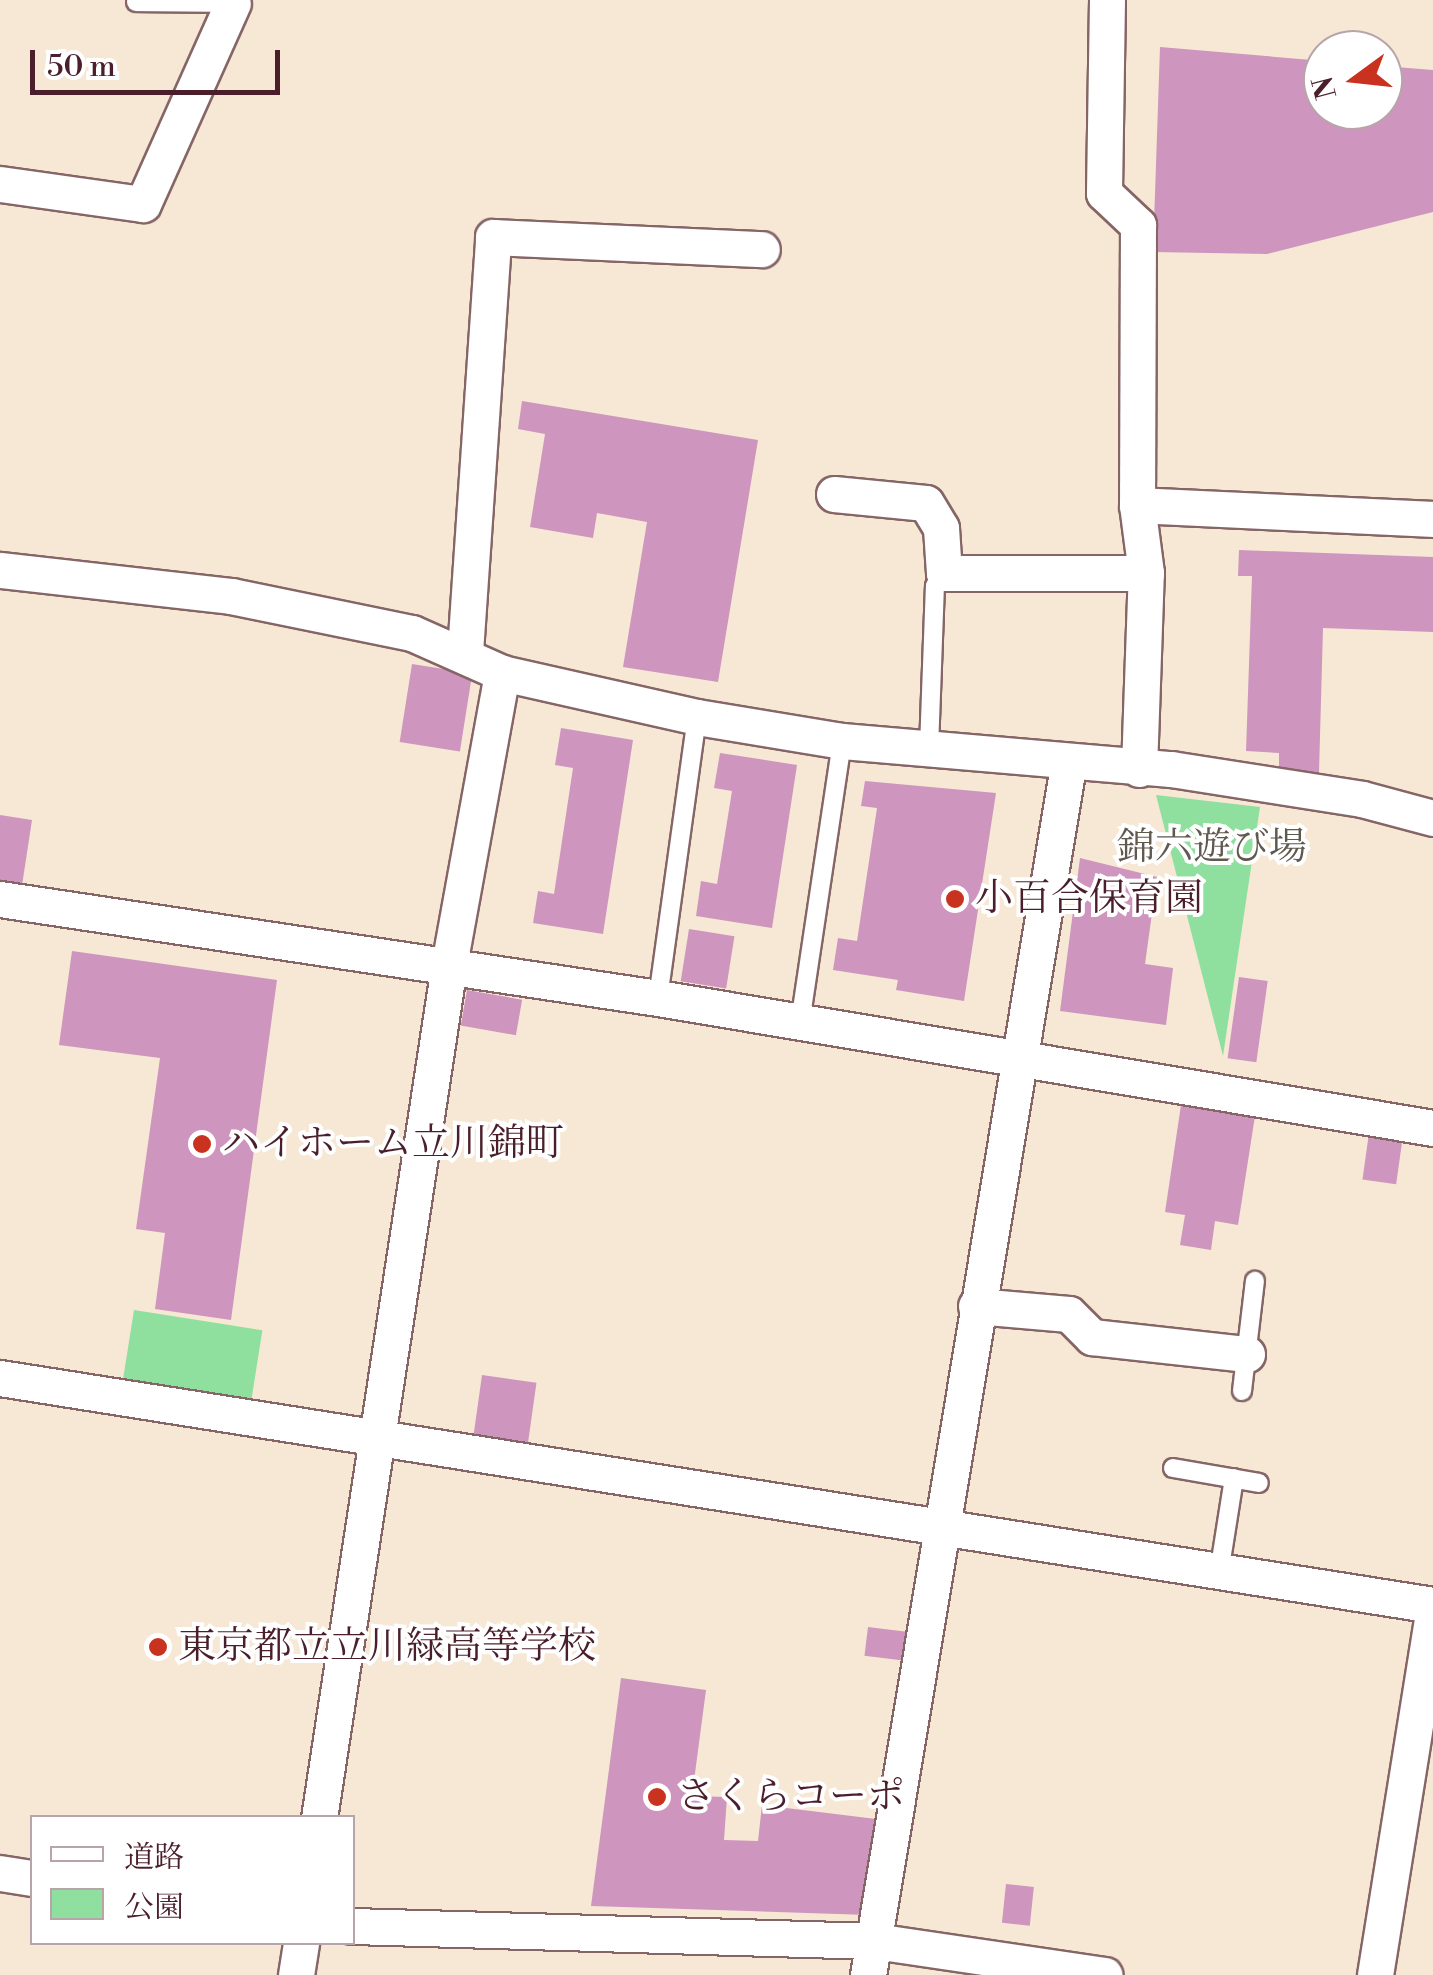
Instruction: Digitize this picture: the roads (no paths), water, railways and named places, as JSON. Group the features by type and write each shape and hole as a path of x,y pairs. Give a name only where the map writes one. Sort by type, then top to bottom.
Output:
{"street":[{"path":"1107,0 1104,193 1138,226 1136,505 1146,573 1139,769"},
{"path":"0,184 143,204 233,4"},
{"path":"465,652 493,237 762,248"},
{"path":"834,494 926,503 941,528 944,573 1146,573"},
{"path":"1136,505 1433,519"},
{"path":"0,570 231,596 412,632 465,652 502,674 697,717 842,741 1139,769 1362,798 1433,818"},
{"path":"319,1815 449,965 502,674"},
{"path":"872,1958 939,1530 1068,765"},
{"path":"0,899 658,998 1433,1128"},
{"path":"976,1306 1068,1314 1092,1338 1246,1354"},
{"path":"0,1378 376,1434 939,1530 1433,1606"},
{"path":"1375,1975 1433,1614"},
{"path":"0,1873 30,1878"},
{"path":"355,1926 1104,1975"},
{"path":"296,1975 301,1945"}],"lane":[{"path":"136,2 233,4"},
{"path":"929,748 935,586 944,573"},
{"path":"658,998 697,717"},
{"path":"800,1023 842,741"},
{"path":"1242,1391 1255,1282"},
{"path":"1172,1468 1259,1483"},
{"path":"1220,1573 1234,1478"}],"place":[{"name":"小百合保育園","path":"955,899"},
{"name":"ハイホーム立川錦町","path":"202,1144"},
{"name":"東京都立立川緑高等学校","path":"158,1647"},
{"name":"さくらコーポ","path":"657,1797"}],"park label":[{"name":"錦六遊び場","path":"1212,848"}]}
